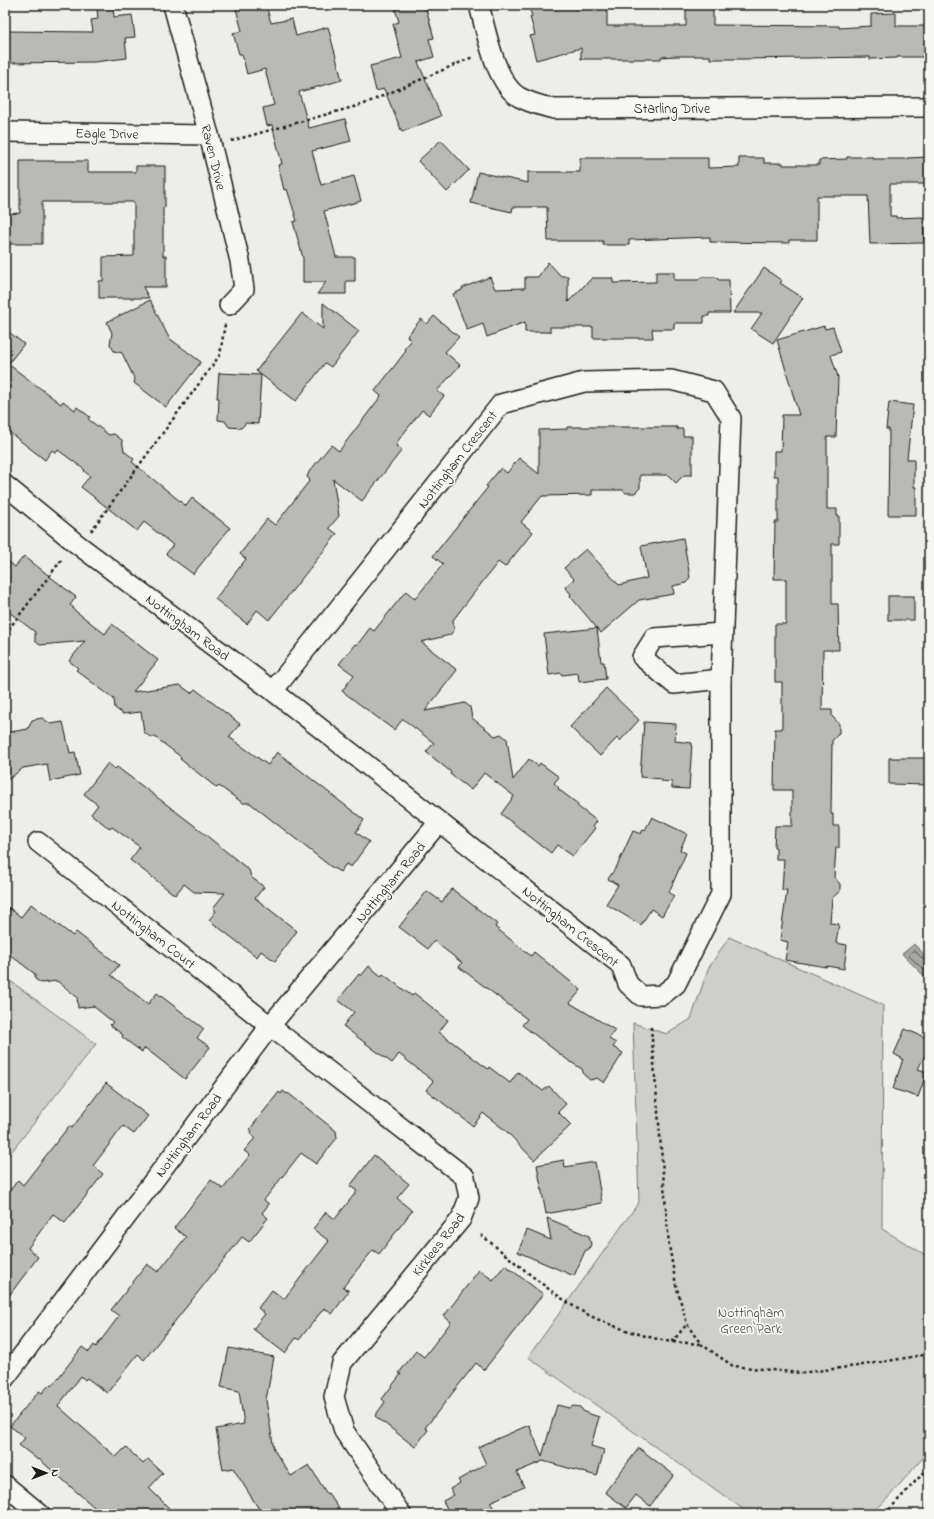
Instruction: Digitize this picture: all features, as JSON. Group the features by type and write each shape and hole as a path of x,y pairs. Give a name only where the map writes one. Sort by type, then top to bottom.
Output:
{"street":[{"name":"Raven Drive","path":"173,5 240,261 244,289 229,305"},
{"name":"Starling Drive","path":"479,5 490,46 501,77 518,96 532,103 554,109 929,107"},
{"name":"Eagle Drive","path":"5,132 208,135"},
{"name":"Nottingham Crescent","path":"274,691 501,404 584,382 671,380 714,391 731,418 721,679 721,894 676,984 662,995 641,996 628,984 621,965 439,822"},
{"name":"Nottingham Road","path":"5,485 77,544 274,691 439,822 270,1026 5,1378"},
{"path":"721,679 674,684 642,657 654,638 722,633"},
{"name":"Nottingham Court","path":"38,842 270,1026"},
{"name":"Kirklees Road","path":"270,1026 465,1177 469,1198 462,1219 342,1363 334,1397 344,1431 402,1514"},
{"path":"5,1485 40,1514"}],"path":[{"path":"226,143 239,138 364,104 476,55"},
{"path":"5,634 62,559 90,533 220,355 229,305"},
{"path":"651,1027 669,1245 676,1285 687,1324 701,1344 733,1366 800,1373 856,1366 929,1354"},
{"path":"481,1235 579,1310 633,1332 655,1339 701,1344"},
{"path":"672,1342 687,1324"},
{"path":"886,1514 929,1467"}],"green space":[{"name":"Nottingham Green Park","path":"729,937 883,1005 882,1229 929,1257 929,1451 887,1499 871,1514 750,1514 528,1357 639,1202 633,1023 667,1034 691,1019 708,969"},
{"path":"5,977 96,1044 5,1160"}],"water":[{"path":"914,944 929,959 929,971 924,976 902,954"}],"building":[{"path":"235,5 266,5 271,23 292,19 296,36 328,27 342,80 299,92 309,128 345,119 351,141 312,151 321,185 354,176 361,201 324,211 336,257 355,257 355,281 346,281 346,294 317,294 326,282 303,282 303,258 293,222 297,221 287,189 284,190 278,165 282,164 272,125 267,126 263,108 274,105 265,69 247,74 242,54 239,54 233,33 242,31"},
{"path":"394,5 425,5 434,38 429,39 434,57 418,62 441,116 402,132 384,89 376,91 370,66 402,58 393,24 399,22"},
{"path":"528,5 607,5 607,26 686,26 686,5 713,5 713,25 839,26 839,28 871,26 871,14 896,13 896,26 929,26 929,57 870,59 870,57 710,59 710,56 677,56 661,57 661,59 581,59 581,48 536,60 530,36 535,35 530,17 532,16"},
{"path":"113,7 114,17 132,15 135,37 125,38 127,58 94,62 5,63 5,31 93,32 91,20 98,19 97,9"},
{"path":"441,140 469,170 447,192 418,161"},
{"path":"847,157 907,159 929,157 929,184 890,184 890,216 896,216 896,218 923,217 924,243 870,244 868,196 817,196 817,240 789,240 789,243 710,242 710,237 629,240 629,245 603,245 603,241 548,241 547,207 513,207 512,212 471,203 478,172 528,183 528,172 580,172 580,158 708,158 708,168 739,167 739,158 764,158 764,163 783,163 783,165 819,165 819,160 847,159"},
{"path":"20,161 88,161 88,172 136,172 136,166 165,166 163,256 166,256 166,287 143,287 149,298 99,298 99,281 103,281 103,257 134,256 134,202 42,202 42,244 5,244 5,214 20,213"},
{"path":"548,262 561,276 568,276 568,302 592,278 613,278 613,283 656,282 656,272 674,272 674,280 698,280 701,277 716,277 719,280 729,280 730,313 709,313 709,316 704,316 704,323 674,323 674,329 652,329 653,338 593,338 593,327 550,327 550,332 525,332 525,322 487,337 483,324 467,330 453,294 462,290 462,288 490,277 495,289 525,288 525,277 538,277"},
{"path":"764,268 782,281 780,283 803,298 773,343 751,329 762,313 733,313"},
{"path":"150,300 169,338 201,362 166,407 134,383 135,380 122,353 114,351 110,344 112,333 107,322"},
{"path":"323,303 359,331 331,367 325,363 296,401 256,371 302,313 323,329"},
{"path":"434,316 459,337 445,352 460,365 437,391 444,396 429,415 422,410 397,442 398,443 396,446 402,450 362,501 333,479 339,516 329,528 337,534 269,620 257,610 247,624 215,599 246,559 240,554 267,519 275,525 310,480 307,477 309,472 331,445 339,451 381,396 375,391 406,351 404,349 411,341 407,336 421,319 427,324"},
{"path":"824,326 825,329 833,327 841,352 831,355 838,377 836,437 827,437 827,509 837,509 837,516 839,516 839,544 832,544 832,604 838,604 839,650 823,650 822,710 832,710 832,716 839,724 839,733 832,741 831,814 833,814 833,826 839,826 839,848 836,848 834,877 840,884 840,891 832,898 830,923 839,924 836,943 847,945 844,969 785,960 788,942 780,940 787,890 782,890 784,859 776,859 776,848 774,848 775,826 792,826 792,790 774,790 775,729 782,729 782,682 775,682 775,624 786,624 786,579 774,579 775,522 778,522 778,476 774,476 774,451 781,451 782,415 799,415 777,340"},
{"path":"5,329 24,344 8,364 61,404 63,401 75,410 77,407 90,417 88,419 109,435 114,434 122,440 124,451 134,459 132,462 186,506 192,498 230,528 193,574 166,554 173,545 144,522 137,531 81,487 90,476 84,471 85,470 58,450 56,453 52,450 45,460 5,429"},
{"path":"219,373 261,375 258,424 246,423 241,428 229,427 225,421 218,420 219,398 217,398"},
{"path":"889,402 913,405 907,459 914,459 916,515 888,515 889,429 886,429"},
{"path":"567,427 677,427 677,429 683,429 683,436 692,436 692,475 684,475 676,483 668,475 640,475 640,488 635,493 626,493 623,490 592,490 592,495 542,496 521,522 533,532 505,567 498,562 453,620 454,630 450,635 421,642 457,670 425,711 465,703 470,707 472,718 495,736 501,734 507,739 513,780 529,759 538,766 540,763 559,777 554,783 559,788 558,789 597,821 593,827 595,828 573,856 557,845 551,853 501,814 514,796 484,773 471,790 450,774 451,772 426,752 434,743 403,719 394,730 342,691 354,675 339,664 355,644 357,645 370,628 374,631 406,591 415,599 443,564 433,556 488,487 486,486 501,468 507,473 519,458 539,474 539,430 567,429"},
{"path":"683,538 690,577 686,583 673,586 674,594 639,600 601,633 570,596 571,594 565,587 574,579 564,568 586,549 619,585 647,578 641,546"},
{"path":"24,556 76,597 70,605 74,608 73,609 105,634 112,624 158,660 133,692 180,685 191,693 195,689 240,724 229,737 268,765 277,752 364,820 356,832 369,842 351,867 346,864 340,872 330,866 250,803 243,803 219,786 217,788 155,737 150,737 144,732 141,712 123,714 115,708 114,699 76,670 78,668 69,661 85,641 40,645 35,641 35,632 5,609 5,559 15,567"},
{"path":"888,596 914,596 914,620 888,620"},
{"path":"597,628 601,662 604,662 606,679 579,682 578,673 549,675 544,634"},
{"path":"606,688 639,720 620,741 617,738 600,756 570,727"},
{"path":"42,718 51,724 63,722 70,753 75,752 80,775 50,781 47,764 23,768 5,782 5,733 28,729 32,720"},
{"path":"644,722 676,724 675,741 692,743 689,789 672,788 672,782 661,781 661,779 640,777"},
{"path":"889,758 929,758 929,785 889,784"},
{"path":"108,763 115,769 117,767 191,823 249,870 251,877 264,887 255,898 297,931 275,961 261,951 257,957 209,920 216,911 213,908 225,893 194,892 184,884 175,895 130,860 140,847 112,827 110,829 91,814 98,805 84,794"},
{"path":"652,817 687,834 680,850 686,853 669,892 674,896 662,916 651,909 641,925 606,904 618,885 608,879 617,866 633,831 641,834"},
{"path":"452,889 497,924 495,927 531,956 534,952 581,990 570,1003 615,1030 609,1039 616,1043 613,1047 623,1053 604,1083 597,1078 590,1080 584,1075 582,1069 569,1061 522,1025 527,1019 459,967 462,963 434,941 428,949 399,927 427,891 442,902"},
{"path":"31,904 73,936 76,932 119,965 111,975 148,1004 157,993 204,1029 197,1038 210,1047 185,1079 145,1048 142,1052 122,1037 123,1035 110,1025 113,1022 93,1006 78,1008 77,997 57,981 41,983 35,979 35,974 5,951 5,905 21,917"},
{"path":"369,966 381,976 383,974 412,996 414,993 448,1020 439,1032 488,1069 489,1067 510,1083 518,1072 543,1091 549,1086 566,1104 558,1112 571,1125 534,1160 506,1131 483,1113 473,1126 426,1090 433,1081 399,1054 392,1063 343,1026 354,1012 338,1000 359,974 361,976"},
{"path":"905,1029 929,1039 929,1047 918,1069 927,1072 918,1097 893,1089 903,1059 894,1054"},
{"path":"106,1083 148,1116 134,1134 123,1126 93,1166 103,1174 65,1223 53,1214 28,1248 38,1257 5,1301 5,1197 18,1180 23,1185 69,1126 72,1128"},
{"path":"283,1091 287,1094 288,1093 336,1131 337,1138 316,1164 301,1153 264,1200 269,1204 262,1213 268,1218 249,1242 242,1237 144,1360 138,1354 107,1393 87,1378 85,1380 81,1376 58,1406 116,1457 126,1447 143,1464 148,1459 163,1473 149,1488 175,1514 102,1514 39,1459 38,1460 19,1445 25,1438 10,1426 39,1391 42,1393 50,1384 52,1386 82,1347 89,1352 94,1345 96,1347 119,1316 111,1310 147,1264 158,1272 186,1237 174,1228 211,1180 223,1189 250,1155 244,1151 255,1138 250,1134 252,1131 250,1129 279,1092 281,1094"},
{"path":"374,1155 409,1184 397,1198 412,1211 379,1254 373,1250 343,1287 349,1291 332,1314 324,1308 299,1340 296,1338 285,1353 253,1329 265,1314 258,1308 272,1290 284,1299 329,1241 313,1229 326,1212 335,1219 357,1191 350,1186"},
{"path":"564,1160 565,1167 595,1162 602,1203 546,1214 537,1165"},
{"path":"547,1218 589,1236 591,1244 589,1249 585,1251 574,1276 518,1252 527,1230 551,1240"},
{"path":"505,1265 543,1294 484,1370 476,1363 425,1428 428,1430 415,1447 375,1416 385,1402 382,1399 416,1351 424,1357 451,1322 444,1316 479,1270 493,1280"},
{"path":"229,1348 274,1357 266,1400 274,1450 291,1476 309,1465 327,1494 328,1493 343,1514 262,1514 233,1468 223,1470 216,1429 244,1424 239,1391 221,1387"},
{"path":"557,1405 569,1408 574,1406 580,1407 584,1412 599,1417 591,1446 604,1450 597,1476 543,1461 517,1472 524,1487 490,1502 497,1514 450,1514 443,1501 454,1495 450,1489 460,1483 458,1480 486,1464 478,1447 529,1425 542,1456"},
{"path":"639,1448 674,1475 650,1506 636,1495 626,1508 605,1492"}]}
